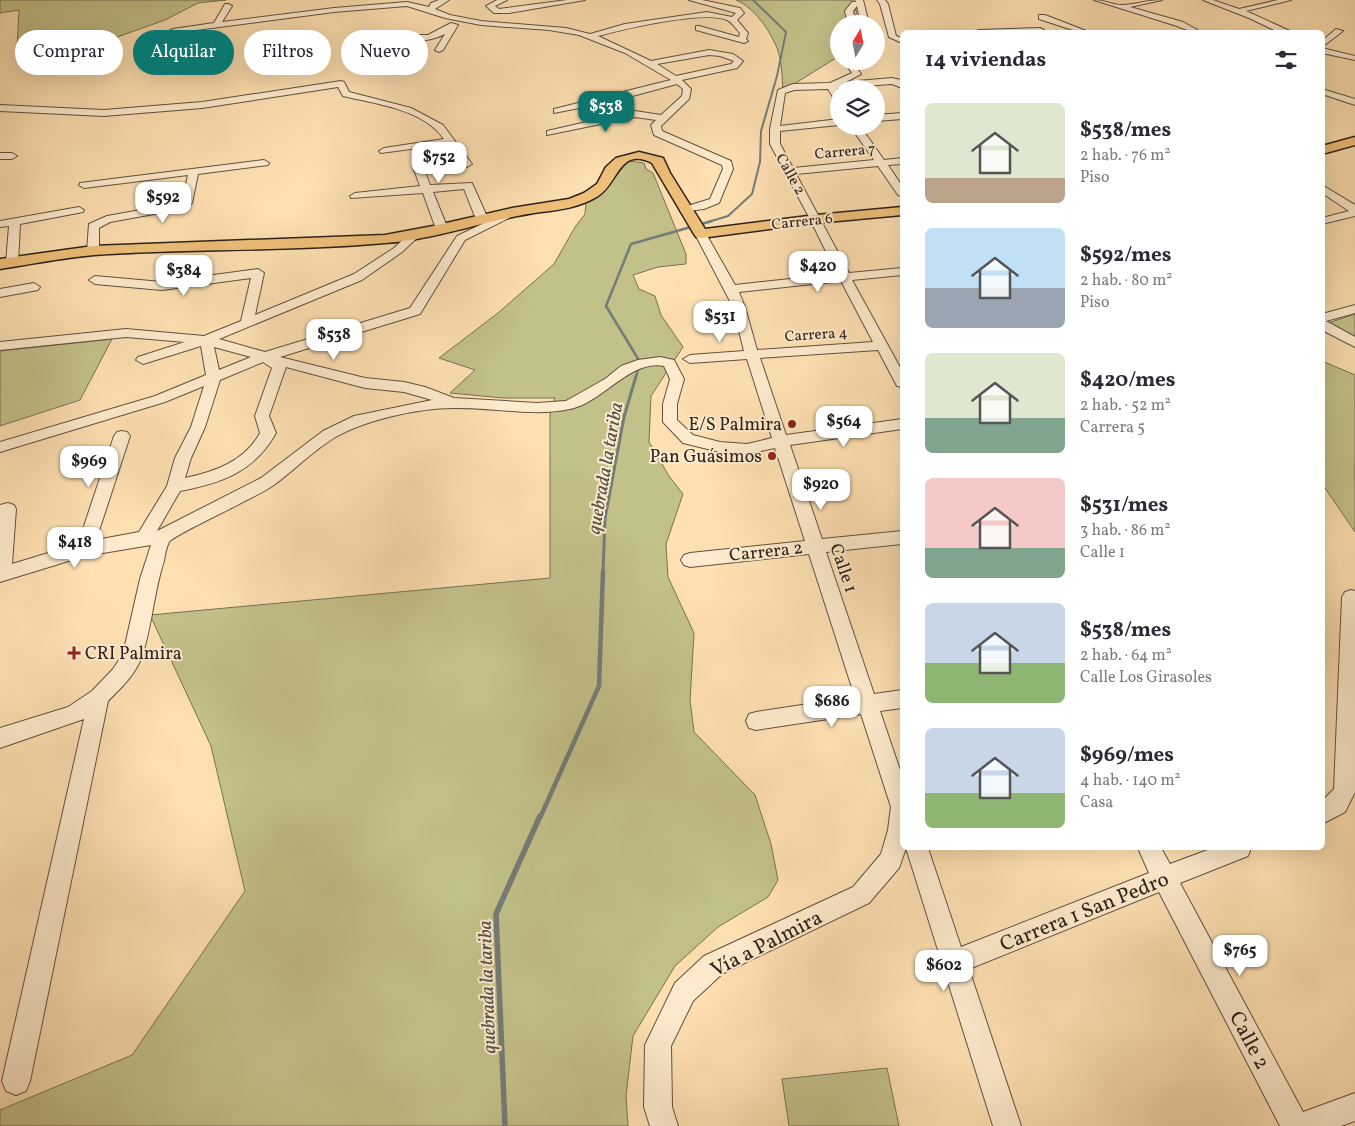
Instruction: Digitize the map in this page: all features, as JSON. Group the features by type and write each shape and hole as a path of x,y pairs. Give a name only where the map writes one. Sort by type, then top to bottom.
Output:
{"main road":[{"path":"1325,149 1355,141"},
{"path":"6,263 93,251 385,239 414,235 513,212 564,205 579,200 602,187 612,168 618,163 640,156 646,156 658,161 685,210 701,234"},
{"name":"Carrera 6","path":"701,234 816,219 900,211"}],"street":[{"path":"431,10 434,6 446,0"},
{"path":"503,0 490,6 497,11 509,11 581,0"},
{"path":"693,0 737,10 740,13 733,20"},
{"path":"881,0 897,40"},
{"path":"1098,0 1182,24 1193,30"},
{"path":"1124,6 1158,0"},
{"path":"1207,0 1240,15 1250,15 1270,24 1275,30"},
{"path":"1240,15 1279,0 1287,0"},
{"path":"181,30 405,2 431,10 455,22 567,30 590,36 651,64 687,88 686,97 656,125 656,133 727,163 728,169 715,201 704,206 685,210"},
{"path":"851,15 850,11 859,2 862,15"},
{"path":"219,25 218,23 228,6"},
{"path":"590,36 624,26 707,14 727,17 733,20 744,33 743,41 698,28"},
{"path":"1042,17 1079,30"},
{"path":"428,38 444,32 455,22"},
{"path":"439,50 455,22"},
{"path":"1166,30 1182,24"},
{"path":"1325,41 1339,31"},
{"path":"1325,51 1355,58"},
{"path":"557,111 734,66 739,61 732,57 705,52 651,64"},
{"path":"844,80 857,74 854,70"},
{"path":"885,82 892,81 900,84"},
{"path":"0,108 104,113 202,105 341,84 346,94 408,110 440,126 464,160 418,167 428,189 438,224 442,229"},
{"name":"Calle 2","path":"830,86 793,87 781,92 774,144 816,219 844,276 900,379"},
{"path":"1325,92 1355,102"},
{"path":"550,134 635,114 662,118"},
{"path":"885,117 900,116"},
{"path":"775,129 830,123"},
{"path":"861,135 900,190"},
{"path":"384,150 449,141"},
{"path":"0,156 12,156"},
{"name":"Carrera 7","path":"790,171 900,161"},
{"path":"84,185 264,163"},
{"path":"93,251 93,226 97,223 107,219 183,206 187,202 194,171"},
{"path":"355,196 468,185 482,219"},
{"path":"1325,190 1355,212"},
{"path":"0,224 79,210"},
{"path":"0,447 142,404 214,378 264,357 415,311 461,238 513,212"},
{"path":"1325,220 1355,212"},
{"path":"6,263 15,222"},
{"name":"Calle 1","path":"701,234 739,307 752,355 900,801"},
{"path":"143,360 206,340 358,277 398,250 414,235"},
{"path":"731,289 900,271"},
{"path":"95,280 162,286 258,274 248,323"},
{"path":"0,293 34,287"},
{"path":"1326,315 1355,309"},
{"path":"1325,326 1355,343"},
{"path":"0,346 126,333 206,340 264,357 365,382 411,389 453,402"},
{"path":"144,538 175,486 183,458 198,427 214,378 206,340"},
{"name":"Carrera 4","path":"690,359 882,346"},
{"path":"175,486 202,481 227,471 256,453 263,444 268,433 262,416 280,366 264,357"},
{"path":"0,738 74,714 99,697 120,675 132,656 149,579 162,538 172,530 202,517 267,482 328,435 359,420 423,406 453,402 538,408 569,405 610,382 626,369 643,363 660,361 669,363 677,379 670,404 670,422 688,439 720,447 747,449 782,441 900,424"},
{"path":"85,549 122,436"},
{"path":"0,511 8,509 4,562 0,570"},
{"name":"Carrera 2","path":"690,560 900,537"},
{"path":"0,575 85,549 144,538 162,538"},
{"path":"1325,812 1334,808 1342,800 1345,789 1351,598"},
{"path":"16,1081 99,697"},
{"path":"756,721 900,699"},
{"name":"Vía a Palmira","path":"664,1126 658,1106 658,1045 684,992 713,965 861,895 891,860 900,822"},
{"path":"918,850 1007,1126"},
{"name":"Calle 2","path":"1149,850 1294,1126"},
{"name":"Carrera 1 San Pedro","path":"955,962 1235,850"},
{"path":"1302,1126 1355,1107"}],"shaded area":[{"path":"0,0 226,0 198,3 165,20 123,35 123,30 18,30 19,10 0,13"},
{"path":"736,0 852,0 857,13 856,15 830,15 830,62 783,91 782,69 774,41 766,27 743,3"},
{"path":"629,161 644,163 646,169 653,173 686,254 686,264 658,267 633,275 639,289 655,296 661,315 683,347 651,396 649,442 669,476 683,494 666,544 668,577 694,633 690,700 694,732 755,795 771,844 778,880 768,897 718,927 675,966 633,1036 626,1096 628,1126 0,1126 0,1110 132,1055 245,891 211,746 150,615 550,578 550,413 555,398 503,398 450,393 475,370 439,358 498,313 554,264 575,227 585,214 586,201 620,164"},
{"path":"1355,314 1355,339 1328,323"},
{"path":"112,339 80,400 0,426 0,351"},
{"path":"1325,362 1355,375 1355,532 1325,488"},
{"path":"887,1068 899,1126 789,1126 782,1079"}],"waterway":[{"name":"quebrada la tariba","path":"708,222 728,216 752,194 760,162 761,131 777,76 786,32 753,0"},
{"name":"quebrada la tariba","path":"636,377 640,362 606,306 631,244 712,221"},
{"name":"quebrada la tariba","path":"603,572 605,518 624,417 636,376"},
{"name":"quebrada la tariba","path":"540,818 599,686 603,571"},
{"name":"quebrada la tariba","path":"505,1126 496,914 540,816"}],"place":[{"name":"E/S Palmira","path":"792,424"},
{"name":"Pan Guásimos","path":"772,456"},
{"name":"CRI Palmira","path":"74,653"}]}
